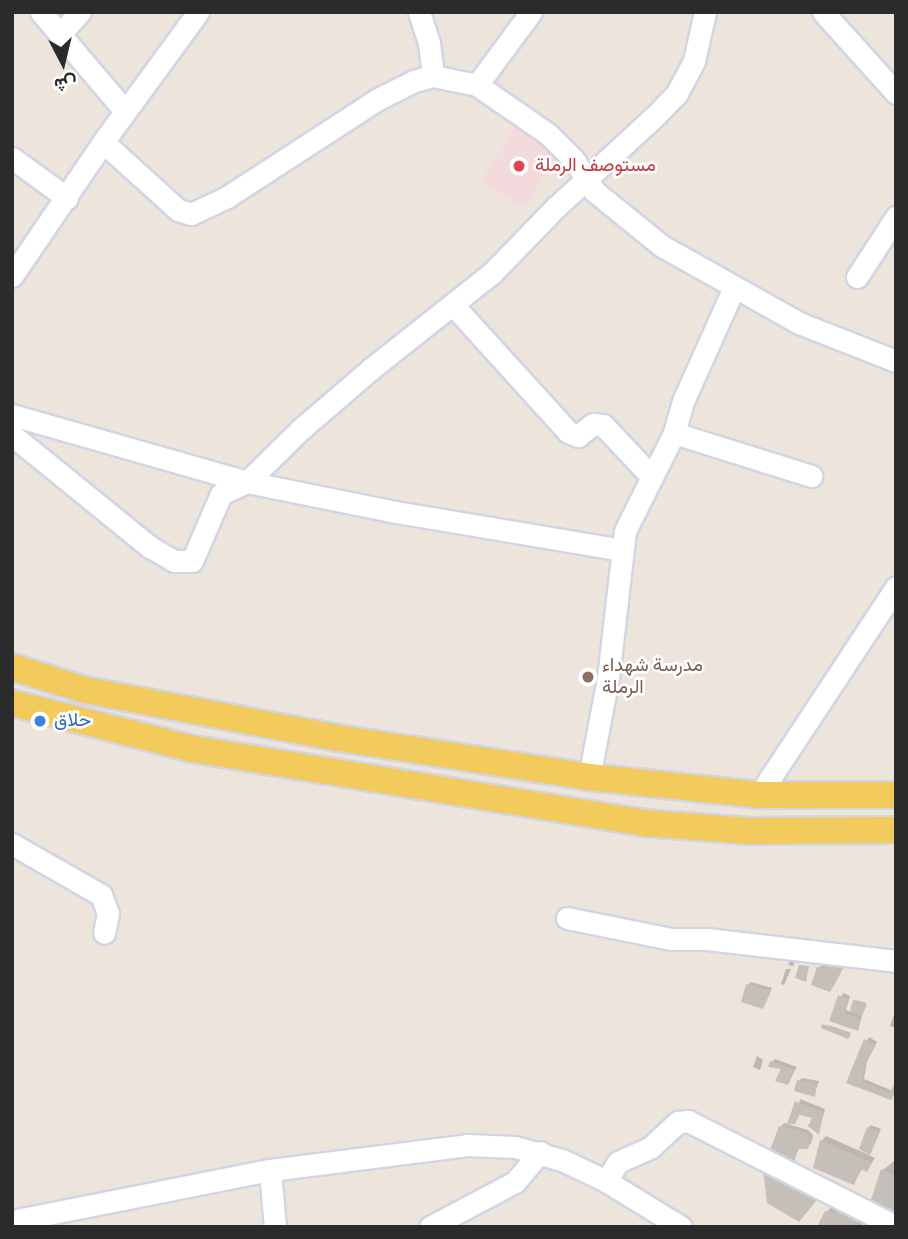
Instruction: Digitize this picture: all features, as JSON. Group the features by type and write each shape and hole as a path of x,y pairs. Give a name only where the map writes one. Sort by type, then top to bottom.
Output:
{"main road":[{"path":"12,667 85,690 338,738 589,777 758,795 896,795"},
{"path":"13,704 193,749 644,823 750,831 896,830"}],"street":[{"path":"41,12 125,111"},
{"path":"60,34 80,12"},
{"path":"12,276 103,142 198,12"},
{"path":"419,12 429,43 433,76"},
{"path":"477,85 531,12"},
{"path":"12,435 150,547 181,562 193,559 221,494 247,482 301,429 372,368 492,273 539,223 677,93 694,61 705,12"},
{"path":"823,12 896,93"},
{"path":"103,142 178,210 191,214 228,197 378,99 414,81 433,76 477,85 548,134 574,160 587,180 612,208 662,246 799,323 896,361"},
{"path":"12,158 66,198"},
{"path":"857,277 896,217"},
{"path":"589,777 608,678 625,531 650,475 674,433 684,399 734,288"},
{"path":"453,305 568,432 578,436 593,424 603,425 650,475"},
{"path":"12,415 247,482 396,512 622,550"},
{"path":"674,433 811,476"},
{"path":"758,795 896,587"},
{"path":"12,710 13,704"},
{"path":"12,844 101,895 108,913 104,933"},
{"path":"568,918 671,939 707,940 896,961"},
{"path":"606,1181 618,1162 651,1147 678,1122 688,1121 895,1226"},
{"path":"13,1221 270,1170 440,1146 516,1147 540,1152 606,1181 681,1227"},
{"path":"430,1227 515,1182 540,1152"},
{"path":"270,1170 275,1227"}],"shaded area":[{"name":"مستوصف الرملة","path":"516,126 559,154 523,208 481,181"}],"building":[{"path":"799,965 809,966 806,982 795,978"},
{"path":"817,967 844,967 830,992 811,985"},
{"path":"746,984 771,991 763,1009 741,1002"},
{"path":"838,995 849,999 844,1013 861,1020 858,1031 829,1021"},
{"path":"853,1000 867,1004 862,1016 850,1011"},
{"path":"822,1024 851,1034 848,1039 821,1028"},
{"path":"864,1039 876,1045 865,1065 862,1082 890,1093 896,1079 896,1092 891,1100 846,1083"},
{"path":"770,1061 795,1070 788,1085 775,1081 781,1069 768,1067"},
{"path":"797,1080 817,1084 815,1097 794,1091"},
{"path":"795,1101 823,1112 819,1135 808,1126 812,1118 799,1115 795,1124 787,1124"},
{"path":"779,1126 805,1132 811,1139 808,1149 798,1149 794,1162 770,1150"},
{"path":"867,1127 880,1132 870,1155 859,1149"},
{"path":"820,1140 872,1163 867,1172 861,1169 854,1185 813,1168"},
{"path":"763,1169 816,1201 799,1222 767,1203"},
{"path":"881,1169 896,1176 896,1213 871,1200"},
{"path":"838,1207 863,1219 858,1223 861,1227 817,1227 825,1211 835,1213"}],"place":[{"name":"مستوصف الرملة","path":"519,166"},
{"name":"مدرسة شهداء الرملة","path":"588,677"},
{"name":"حلاق","path":"40,721"}]}
